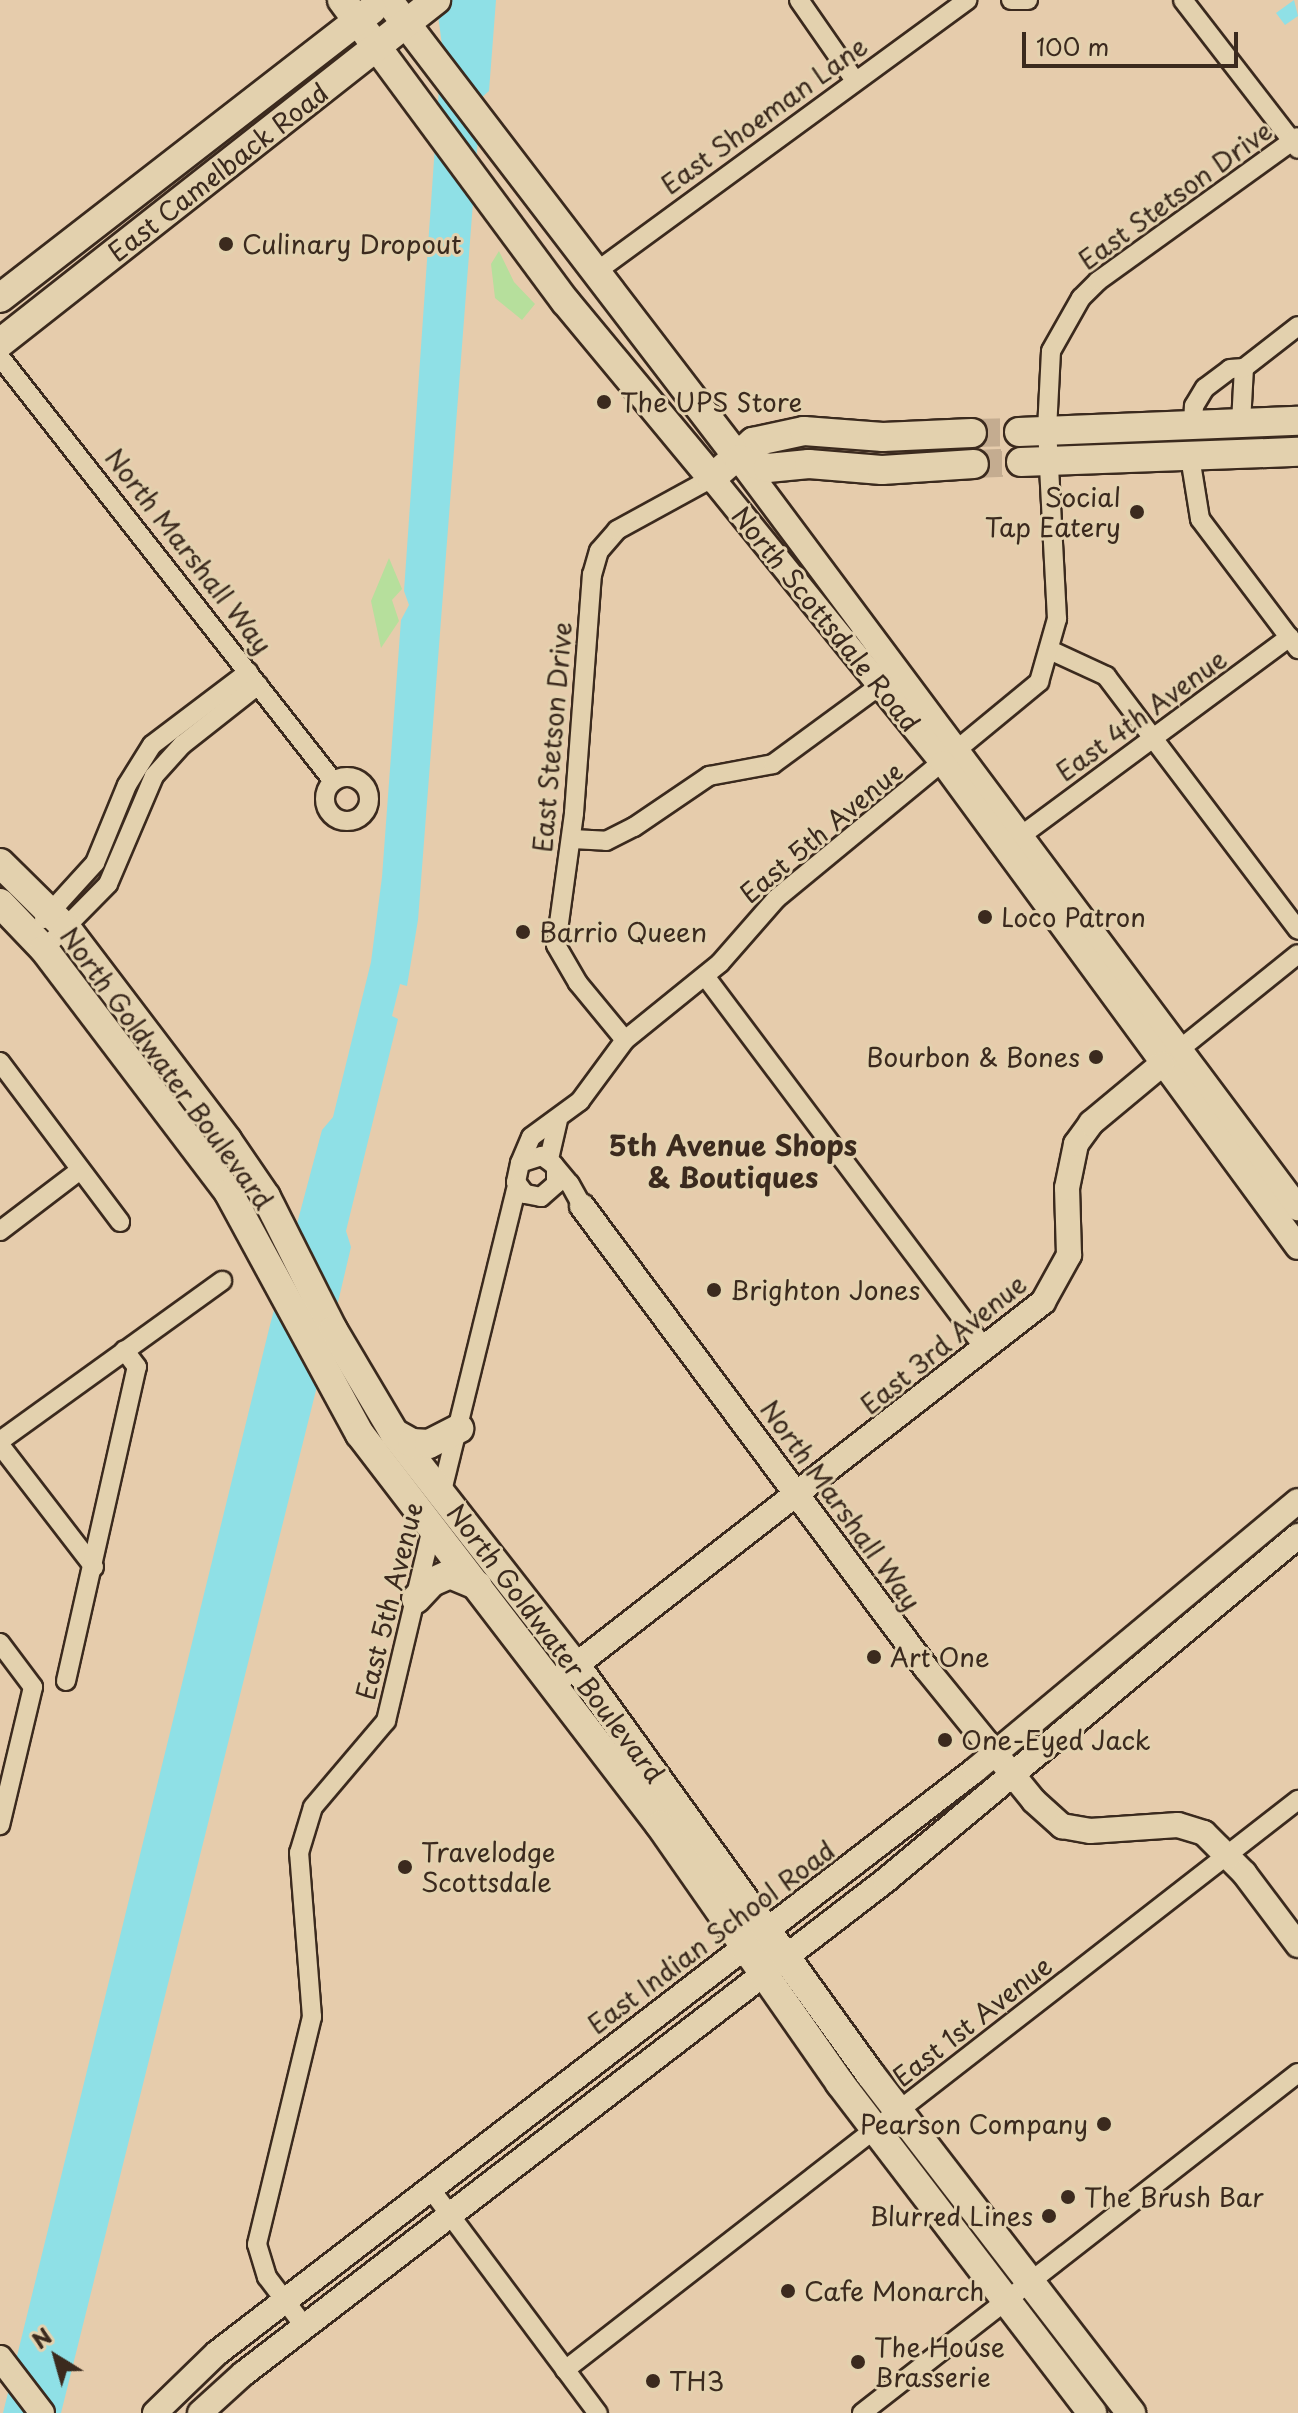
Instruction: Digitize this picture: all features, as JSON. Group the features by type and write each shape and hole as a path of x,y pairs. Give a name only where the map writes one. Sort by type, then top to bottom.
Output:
{"main road":[{"name":"East Camelback Road","path":"0,298 349,10 386,0"},
{"name":"North Scottsdale Road","path":"386,0 421,12 436,64 593,274 739,459 1170,1057 1298,1208"},
{"name":"North Scottsdale Road","path":"349,10 597,342 882,684 1022,835 1298,1247"},
{"name":"East Camelback Road","path":"0,343 421,12"},
{"path":"497,211 566,272 593,274"},
{"path":"1019,432 1298,421"},
{"path":"712,478 739,459 753,442 804,431 883,437 972,433"},
{"path":"1021,462 1298,452"},
{"path":"739,459 768,468 809,464 882,470 974,464"},
{"name":"North Goldwater Boulevard","path":"0,863 59,921 227,1140 290,1239 333,1330 393,1432 576,1666 898,2112 1131,2413"},
{"name":"North Goldwater Boulevard","path":"0,903 36,940 229,1193 323,1374 367,1445 553,1683 875,2130 1092,2413"},
{"name":"East 3rd Avenue","path":"553,1683 1043,1302 1064,1269 1069,1255 1070,1167 1083,1132 1170,1057"},
{"name":"North Marshall Way","path":"582,1206 1010,1775 1062,1826 1090,1831 1191,1826 1228,1854 1298,1945"},
{"path":"393,1432 412,1443 429,1444 459,1429"},
{"name":"East Indian School Road","path":"155,2413 193,2373 285,2300 994,1755 1298,1501"},
{"path":"200,2413 305,2327 788,1957 1298,1536"},
{"path":"1236,1552 1253,1572"},
{"path":"416,1599 436,1579 450,1574 482,1589"},
{"path":"4,2363 42,2413"}],"street":[{"path":"799,0 854,79"},
{"name":"East Shoeman Lane","path":"593,274 854,79 968,0"},
{"path":"1183,0 1296,143"},
{"name":"East Stetson Drive","path":"1049,462 1047,430 1051,351 1081,298 1296,143"},
{"path":"1193,424 1197,396 1205,388 1230,369 1244,368 1298,326"},
{"name":"North Marshall Way","path":"0,357 333,781"},
{"path":"1241,423 1244,368"},
{"path":"1190,457 1200,519 1294,643"},
{"name":"East 5th Avenue","path":"520,1163 531,1137 558,1121 587,1093 625,1040 705,976 777,898 1031,693 1052,651 1056,596 1049,462"},
{"name":"East Stetson Drive","path":"625,1040 578,983 556,945 572,839 592,575 599,551 617,530 712,478"},
{"name":"East 4th Avenue","path":"1022,835 1154,738 1294,643"},
{"path":"1052,651 1106,676 1298,930"},
{"path":"36,940 59,921 95,863 127,785 152,745 253,678"},
{"path":"572,839 606,841 709,776 773,764 882,684"},
{"name":"East 3rd Avenue","path":"1170,1057 1298,954"},
{"path":"705,976 984,1347"},
{"path":"0,1062 120,1222"},
{"path":"541,1196 556,1184 552,1164 558,1121"},
{"path":"552,1164 534,1155 520,1163 517,1186 541,1196 582,1206"},
{"name":"North Marshall Way","path":"552,1164 582,1206"},
{"path":"0,1231 80,1170"},
{"name":"East 5th Avenue","path":"305,2327 267,2277 257,2244 312,2017 299,1853 313,1807 386,1721 510,1228 517,1186"},
{"name":"East 5th Avenue","path":"510,1228 541,1196"},
{"path":"94,1567 0,1443 222,1281"},
{"path":"66,1681 137,1367 124,1350"},
{"path":"0,1643 33,1687 0,1825"},
{"name":"East 1st Avenue","path":"565,2370 1298,1800"},
{"path":"862,2413 1298,2073"},
{"path":"430,2188 598,2413"}],"green space":[{"path":"499,251 514,282 535,304 522,320 495,298 491,264"},
{"path":"389,558 402,589 392,600 399,621 381,648 371,601"}],"water":[{"path":"436,0 496,0 489,91 481,98 418,920 407,986 400,984 392,1016 398,1019 346,1231 351,1247 339,1298 61,2413 3,2413 270,1325 322,1130 333,1117 371,962 382,877 401,620 409,605 404,591 442,45"},
{"path":"1294,0 1298,16 1285,25 1276,13"}],"tunnel":[{"path":"972,433 1019,432"},
{"path":"974,464 1021,462"}],"place":[{"name":"Culinary Dropout","path":"226,244"},
{"name":"The UPS Store","path":"604,402"},
{"name":"Social Tap Eatery","path":"1137,512"},
{"name":"Loco Patron","path":"985,917"},
{"name":"Barrio Queen","path":"523,932"},
{"name":"Bourbon & Bones","path":"1096,1057"},
{"name":"Brighton Jones","path":"714,1290"},
{"name":"Art One","path":"874,1657"},
{"name":"One-Eyed Jack","path":"945,1740"},
{"name":"Travelodge Scottsdale","path":"405,1867"},
{"name":"Pearson Company","path":"1104,2124"},
{"name":"The Brush Bar","path":"1068,2197"},
{"name":"Blurred Lines","path":"1049,2216"},
{"name":"Cafe Monarch","path":"788,2291"},
{"name":"The House Brasserie","path":"858,2362"},
{"name":"TH3","path":"653,2381"}],"district":[{"name":"5th Avenue Shops & Boutiques","path":"733,1161"}]}
